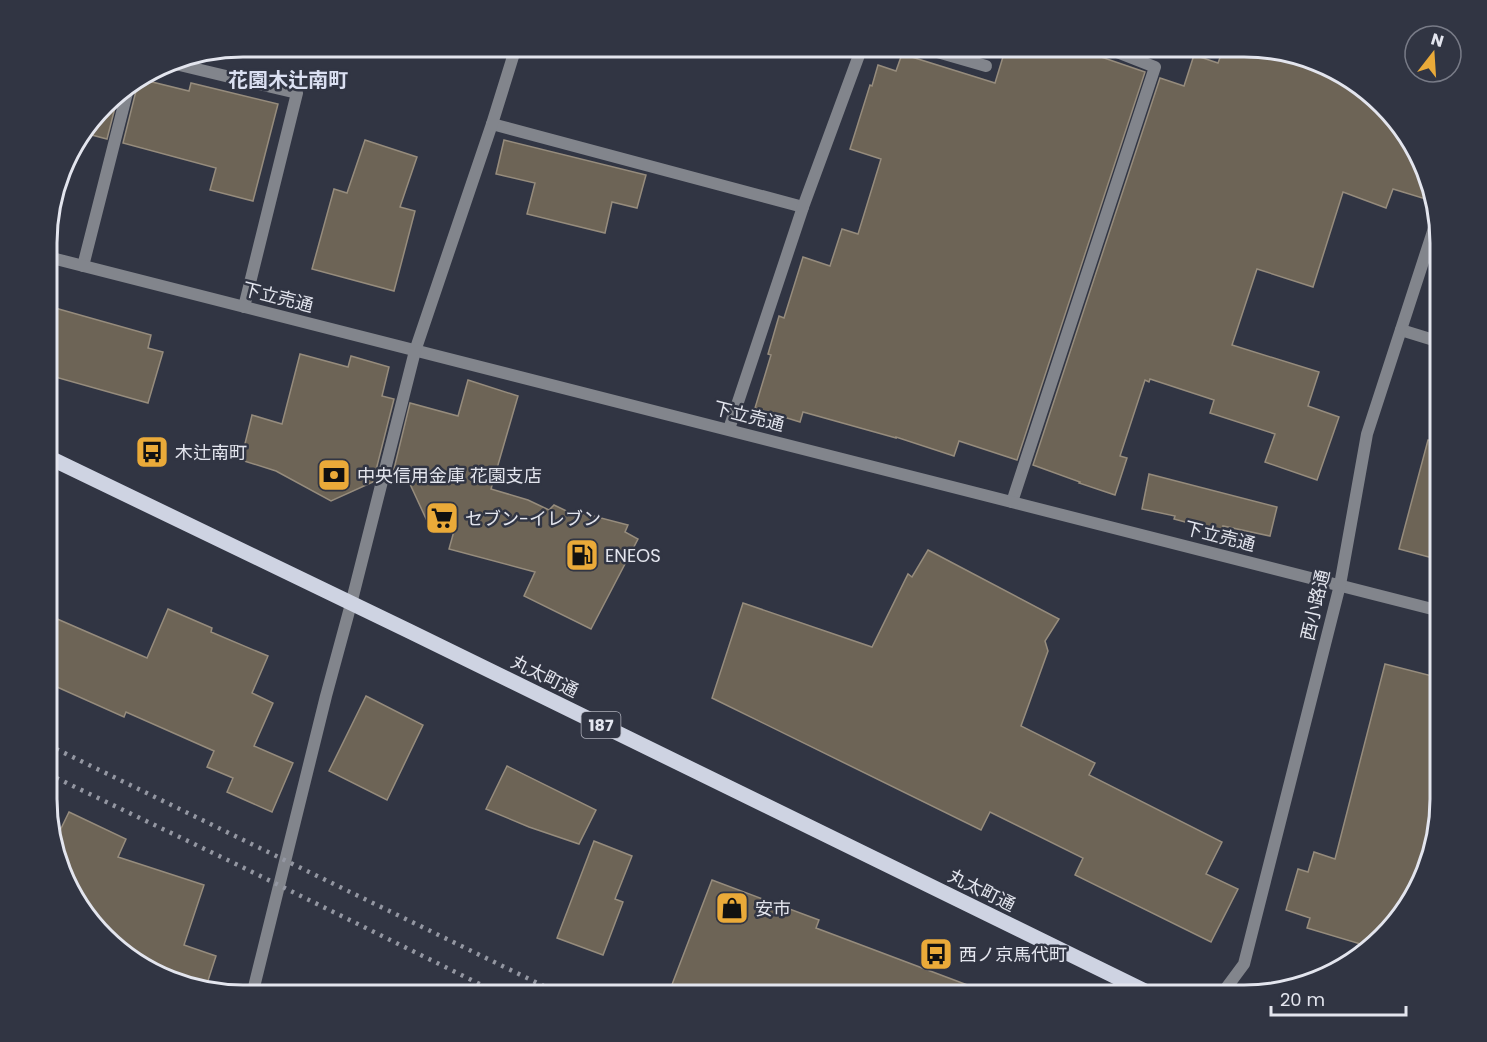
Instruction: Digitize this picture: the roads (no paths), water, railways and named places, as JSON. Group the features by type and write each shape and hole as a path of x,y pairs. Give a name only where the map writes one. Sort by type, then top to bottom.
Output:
{"main road":[{"name":"丸太町通","path":"57,461 1133,985"}],"street":[{"path":"254,985 415,351 513,57"},
{"path":"729,429 803,207 858,57"},
{"path":"955,57 986,66"},
{"path":"1012,502 1155,68 1128,57"},
{"path":"185,66 297,93 244,307"},
{"path":"84,266 126,98"},
{"path":"492,124 803,207"},
{"name":"西小路通","path":"1229,985 1244,964 1340,585 1367,434 1430,241"},
{"name":"下立売通","path":"57,259 1430,608"},
{"path":"1401,330 1430,339"}],"railway":[{"path":"57,749 541,985"},
{"path":"57,778 482,985"}],"place":[{"name":"木辻南町","path":"152,452"},
{"name":"中央信用金庫 花園支店","path":"334,475"},
{"name":"セブン-イレブン","path":"442,518"},
{"name":"ENEOS","path":"582,555"},
{"name":"安市","path":"732,908"},
{"name":"西ノ京馬代町","path":"936,954"}],"district":[{"name":"花園木辻南町","path":"288,80"}]}
